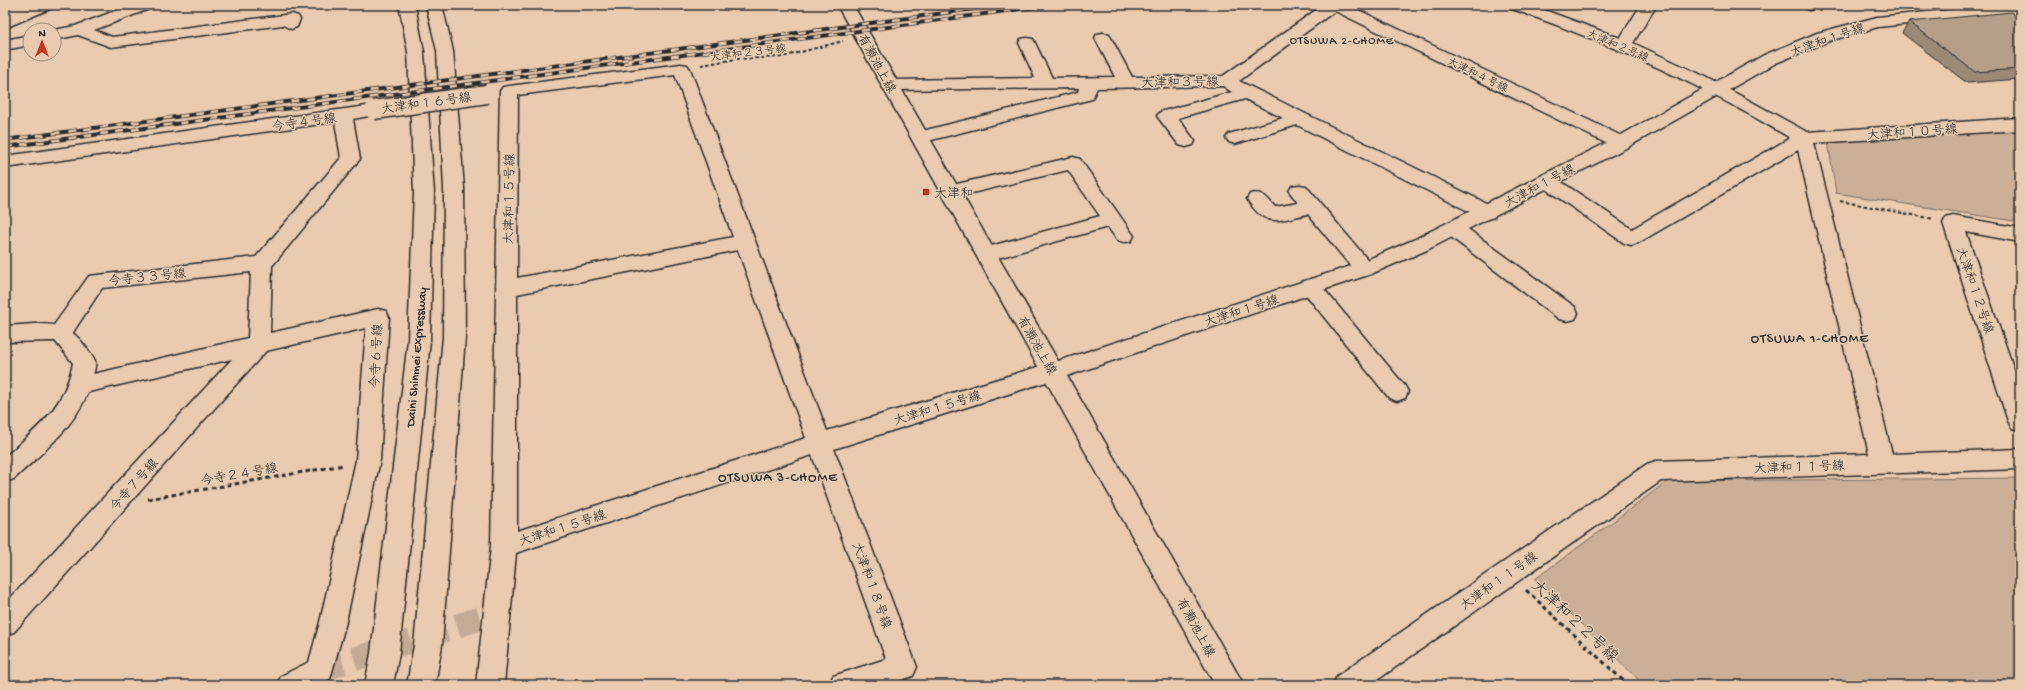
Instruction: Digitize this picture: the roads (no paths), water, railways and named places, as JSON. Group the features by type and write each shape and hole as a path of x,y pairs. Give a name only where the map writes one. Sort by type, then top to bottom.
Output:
{"main road":[{"path":"5,23 46,5"},
{"path":"62,33 79,30 146,5"},
{"name":"Daini Shinmei Expressway","path":"379,685 385,653 419,340 424,193 416,52 407,5"},
{"path":"422,685 428,645 454,337 454,188 445,51 434,5"},
{"name":"有瀬池上線","path":"845,5 1054,371 1230,685"},
{"name":"大津和４号線","path":"1227,81 1335,5 1621,143"},
{"name":"大津和２号線","path":"1515,5 1547,15 1623,46 1718,89"},
{"path":"1623,46 1649,5"},
{"path":"5,6 27,13"},
{"name":"大津和１号線","path":"1054,371 1364,269 1454,229 1621,143 1770,59 1823,37 1877,22 1978,12 2020,12"},
{"path":"79,30 111,42 292,19 292,24"},
{"path":"1103,38 1126,82"},
{"path":"5,45 22,42"},
{"path":"1027,43 1046,83"},
{"path":"509,91 681,69 821,443"},
{"name":"大津和３号線","path":"890,85 1227,81 1298,119 1487,212"},
{"path":"920,138 1086,95 1089,83"},
{"path":"1718,89 1804,138 1884,464 2020,459"},
{"name":"大津和１６号線","path":"343,115 509,91"},
{"name":"大津和１５号線","path":"509,91 504,546 821,443 1054,371"},
{"path":"1186,141 1166,116 1247,93"},
{"name":"今寺４号線","path":"5,162 343,115 351,159 262,264"},
{"path":"1235,138 1298,119"},
{"name":"大津和１０号線","path":"1804,138 2020,124"},
{"path":"1546,181 1631,238 1804,138"},
{"path":"951,192 1073,162 1124,236"},
{"path":"1299,191 1364,269"},
{"path":"1257,199 1271,214 1313,207"},
{"path":"987,254 1113,219"},
{"name":"大津和１２号線","path":"2020,235 1953,223 2020,421"},
{"path":"1454,229 1567,313"},
{"path":"507,288 746,241"},
{"path":"259,344 262,264"},
{"name":"今寺３３号線","path":"60,334 96,281 262,264"},
{"path":"1311,287 1397,392"},
{"name":"今寺６号線","path":"80,385 378,317 368,460 333,622 320,670 291,685"},
{"path":"5,334 30,332 60,334 72,345 84,362 80,385 74,400 54,425 5,472"},
{"name":"今寺７号線","path":"5,623 259,344"},
{"name":"大津和１８号線","path":"821,443 903,667 843,685"},
{"name":"大津和１１号線","path":"1347,685 1656,471 1884,464"},
{"path":"490,685 504,546"}],"tunnel":[{"path":"320,670 497,613"}],"railway":[{"path":"5,140 1004,5"},
{"path":"5,147 1050,5"}],"place":[{"name":"大津和","path":"926,192"}],"district":[{"name":"OTSUWA 2-CHOME","path":"1342,40"},
{"name":"OTSUWA 1-CHOME","path":"1810,337"},
{"name":"OTSUWA 3-CHOME","path":"778,476"}]}
